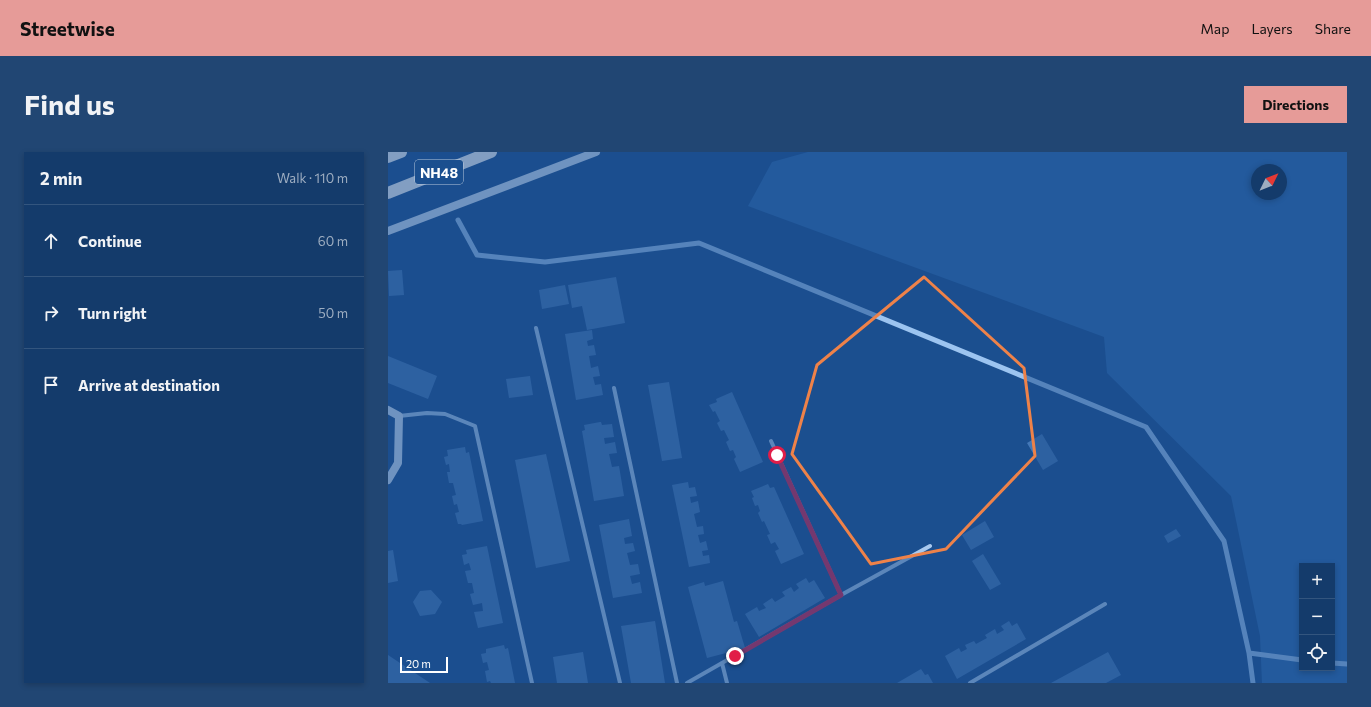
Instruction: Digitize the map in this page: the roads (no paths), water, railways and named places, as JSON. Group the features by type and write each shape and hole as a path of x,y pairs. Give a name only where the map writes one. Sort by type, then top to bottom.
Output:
{"highway":[{"name":"NH48","path":"388,157 401,152"},
{"name":"NH48","path":"388,193 491,152"}],"street":[{"path":"388,231 596,152"},
{"path":"536,328 620,683"},
{"path":"614,388 677,683"},
{"path":"388,410 399,416 427,413 445,414 475,426 532,683"},
{"path":"388,480 398,463 399,416"},
{"path":"771,441 841,595"},
{"path":"687,683 930,546"},
{"path":"970,683 1105,604"},
{"path":"722,663 727,683"}],"waterway":[{"path":"458,220 477,255 545,262 699,243 1146,427 1224,541 1249,653 1253,683"},
{"path":"1249,653 1299,660"},
{"path":"1335,663 1347,664"}]}
